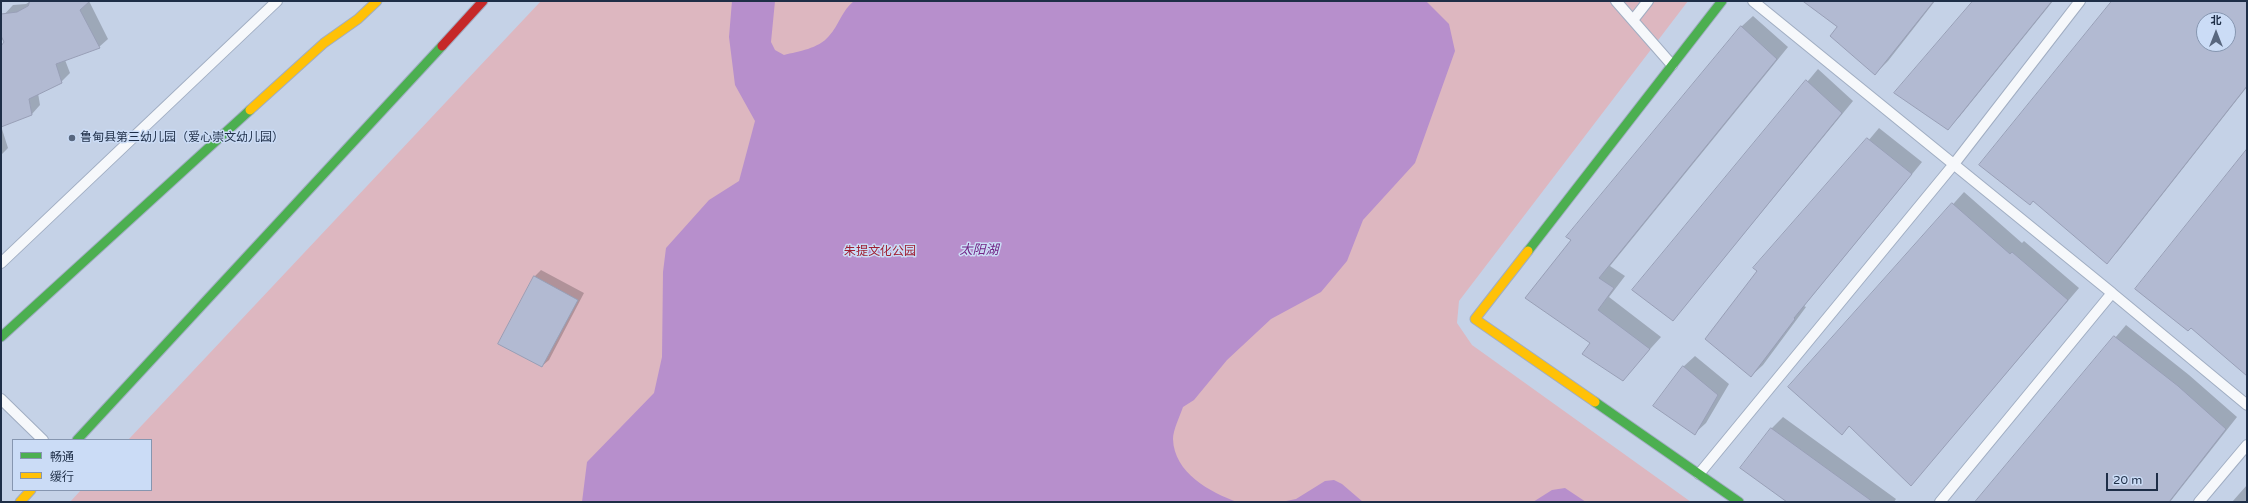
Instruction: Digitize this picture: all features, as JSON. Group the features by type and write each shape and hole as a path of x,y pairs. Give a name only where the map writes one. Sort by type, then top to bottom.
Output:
{"main road":[{"path":"1,336 324,43 358,19 377,1"},
{"path":"78,439 483,1"},
{"path":"1722,1 1475,319 1739,502"},
{"path":"20,502 30,491"}],"lane":[{"path":"1,263 277,1"},
{"path":"1616,1 1672,65"},
{"path":"1633,20 1648,1"},
{"path":"1753,1 2112,293 2247,405"},
{"path":"1699,474 1954,164 2080,1"},
{"path":"1940,502 2112,293"},
{"path":"1,399 42,439"},
{"path":"2200,502 2247,445"}],"green space":[{"name":"朱提文化公园","path":"541,1 1688,1 1459,301 1457,323 1472,345 1691,502 70,502 80,491 152,491 152,439 129,439"}],"water":[{"name":"太阳湖","path":"732,1 775,1 771,42 775,50 784,55 814,47 825,40 832,32 846,9 854,1 1426,1 1449,24 1455,51 1415,163 1363,220 1347,261 1321,292 1271,319 1227,360 1194,400 1183,407 1173,435 1175,451 1180,462 1195,480 1216,493 1237,502 582,502 587,462 654,393 662,357 663,272 666,248 709,200 739,181 755,121 735,85 729,37"},
{"path":"1334,480 1342,484 1363,502 1281,502 1296,499 1325,481"},
{"path":"1565,488 1586,502 1533,502 1552,490"}],"building":[{"path":"30,1 90,1 80,10 100,48 56,64 62,83 29,99 32,115 1,127 1,46 4,42 1,36 1,14 17,12 28,6"},
{"path":"1803,1 1934,1 1875,75 1830,36 1837,27"},
{"path":"1973,1 2052,1 1948,130 1894,93"},
{"path":"2112,1 2247,1 2247,86 2107,264 2033,201 2030,205 1979,165"},
{"path":"1741,26 1777,59 1599,278 1614,288 1598,310 1650,349 1623,381 1582,354 1590,343 1525,298 1571,240 1566,237"},
{"path":"1806,80 1842,113 1673,321 1632,290"},
{"path":"1867,138 1912,174 1794,318 1795,319 1751,377 1705,339 1757,271 1753,268"},
{"path":"2247,149 2247,376 2191,328 2188,331 2135,289"},
{"path":"1952,203 2010,254 2012,252 2068,300 1911,486 1849,426 1842,435 1788,387"},
{"path":"534,276 578,300 542,367 498,344"},
{"path":"2114,336 2178,386 2226,429 2169,502 1975,502"},
{"path":"1683,366 1718,395 1695,435 1653,406"},
{"path":"1771,428 1873,502 1787,502 1740,468"}],"traffic: fast":[{"path":"1528,251 1722,1"},
{"path":"78,439 442,46"},
{"path":"1,337 250,110"},
{"path":"1595,402 1739,502"}],"traffic: slow":[{"path":"250,110 324,43 358,19 377,1"},
{"path":"1528,251 1475,319 1595,402"},
{"path":"20,502 30,491"}],"traffic: jam":[{"path":"442,46 483,1"}],"place":[{"name":"鲁甸县第三幼儿园（爱心崇文幼儿园）","path":"72,138"}]}
